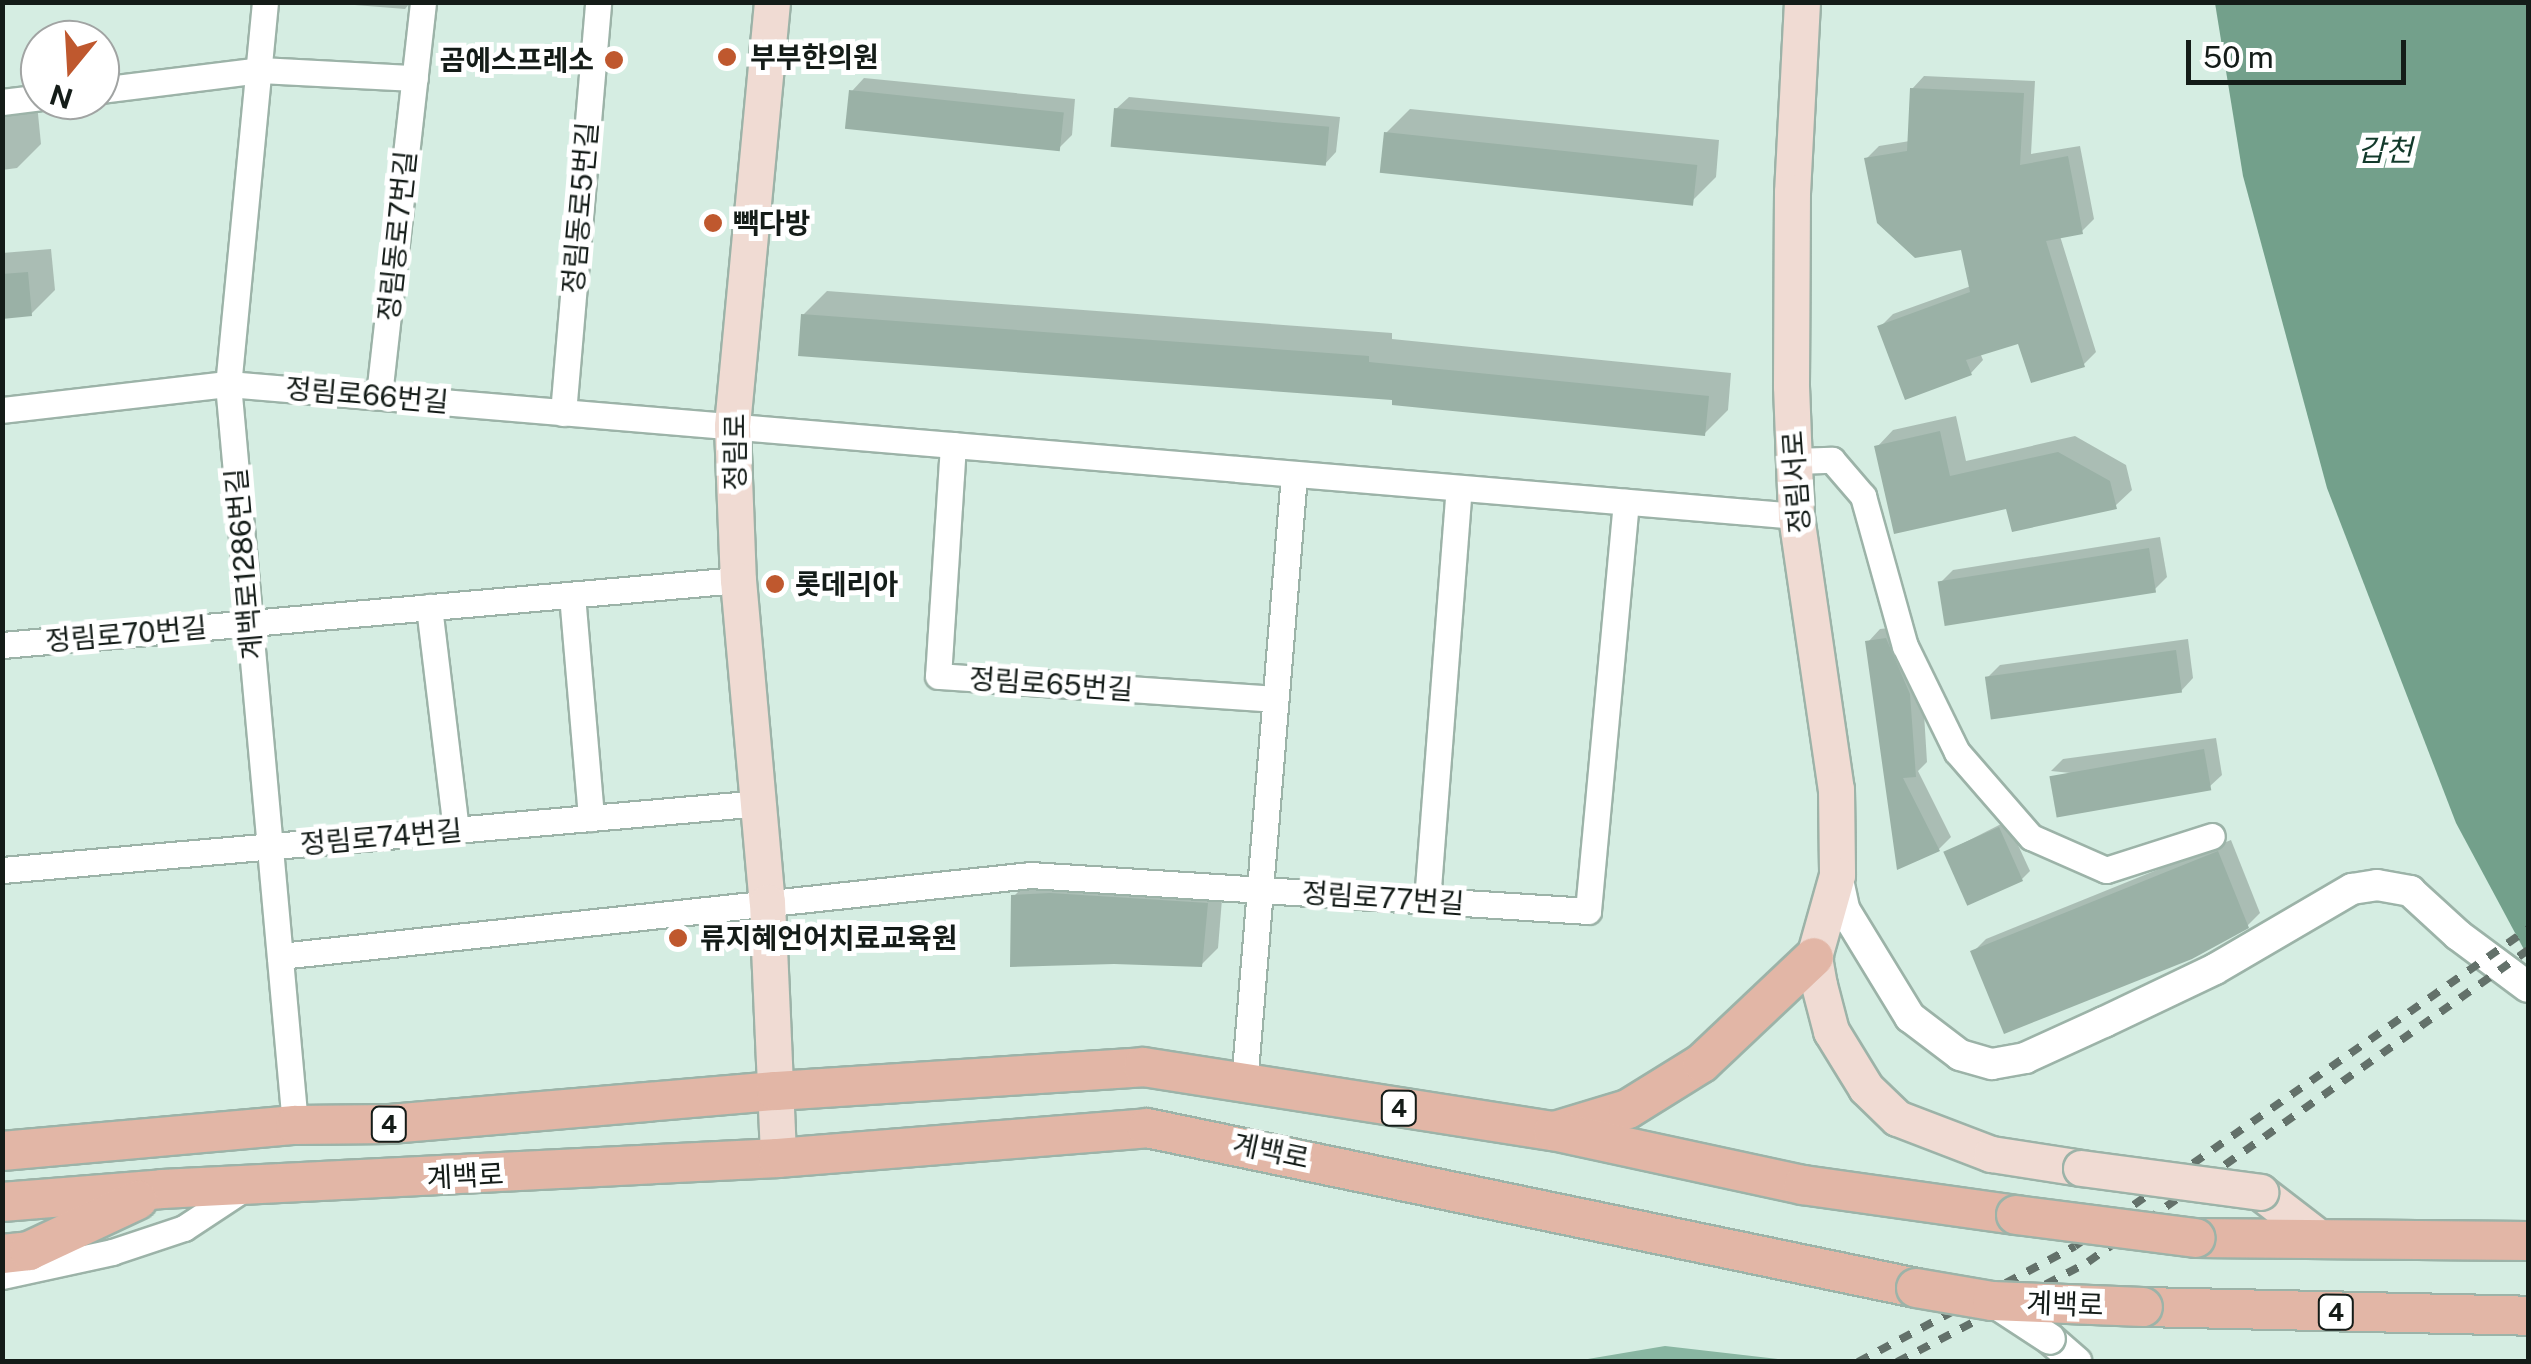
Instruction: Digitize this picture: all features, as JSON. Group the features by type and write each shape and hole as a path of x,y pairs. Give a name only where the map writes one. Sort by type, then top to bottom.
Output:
{"main road":[{"name":"정림로","path":"772,2 732,426 738,580 767,902 778,1158"},
{"name":"정림서로","path":"1802,2 1792,192 1796,516 1836,788 1836,875 1814,957"},
{"path":"1554,1131 1628,1109 1702,1063 1814,957 1832,1031 1866,1088 1896,1118 1990,1154 2260,1192 2322,1240"},
{"name":"계백로","path":"2,1151 295,1126 390,1124 776,1091 1143,1067 1554,1131 1803,1185 2196,1238 2322,1240"},
{"name":"계백로","path":"2,1202 162,1189 245,1188 778,1158 1147,1128 1916,1288 1992,1300 2528,1316"},
{"path":"2,1254 29,1251 162,1189"},
{"name":"4","path":"2322,1240 2528,1241"}],"street":[{"name":"계백로1286번길","path":"266,2 228,384 295,1126"},
{"name":"정림동로7번길","path":"379,395 423,2"},
{"name":"정림동로5번길","path":"563,413 598,2"},
{"path":"120,88 260,70 415,78"},
{"name":"정림로66번길","path":"2,410 228,384 732,426"},
{"path":"732,426 1796,516"},
{"name":"정림로65번길","path":"954,445 938,676 1275,699"},
{"path":"1794,461 1832,460 1863,496 1905,646 1948,735 1957,752 2031,836 2106,870 2212,836"},
{"path":"1244,1084 1294,474"},
{"path":"1427,901 1459,488"},
{"name":"정림로77번길","path":"767,902 1030,876 1588,911 1626,502"},
{"name":"정림로70번길","path":"2,645 738,580"},
{"path":"572,595 591,818"},
{"path":"429,608 456,830"},
{"name":"정림로74번길","path":"2,870 760,803"},
{"path":"1836,875 1844,910 1910,1017 1947,1047 1992,1064 2025,1058 2104,1022 2215,969 2352,889 2365,887 2392,886 2410,891 2458,936 2528,987"},
{"path":"280,956 767,902"},
{"path":"2,1276 112,1252 184,1228 245,1188"},
{"path":"1992,1300 2050,1339 2076,1362"}],"shaded area":[{"path":"1665,1346 1795,1361 1576,1361"}],"water":[{"name":"갑천","path":"2215,3 2528,3 2528,957 2456,823 2327,488 2243,176"}],"building":[{"path":"1910,88 2024,93 2020,165 2068,156 2083,234 2046,241 2085,367 2031,383 2018,344 1966,360 1972,375 1905,400 1877,326 1970,292 1961,250 1915,258 1877,223 1864,158 1907,151"},
{"path":"849,90 1064,113 1060,151 845,129"},
{"path":"1114,108 1329,127 1326,166 1111,147"},
{"path":"1384,132 1697,165 1693,206 1380,173"},
{"path":"28,272 32,316 2,319 2,274"},
{"path":"801,314 1369,356 1369,362 1709,396 1705,436 1392,405 1392,400 798,356"},
{"path":"1940,431 1950,476 2058,452 2110,481 2117,509 2012,532 2006,509 1894,534 1874,446"},
{"path":"2149,548 2156,592 1945,626 1938,581"},
{"path":"1886,638 1910,694 1916,777 1903,778 1940,851 1897,870 1865,641"},
{"path":"2176,650 2182,693 1991,719 1985,677"},
{"path":"2204,749 2211,790 2057,818 2049,776"},
{"path":"1999,827 2023,881 1967,906 1943,852"},
{"path":"2218,851 2249,928 2192,959 2004,1034 1970,951"},
{"path":"1050,893 1208,903 1202,967 1010,967 1011,895"}],"railway":[{"path":"1858,1362 2075,1246 2528,929"},
{"path":"1897,1362 2088,1262 2528,950"}],"place":[{"name":"부부한의원","path":"727,57"},
{"name":"곰에스프레소","path":"614,60"},
{"name":"빽다방","path":"713,223"},
{"name":"롯데리아","path":"775,584"},
{"name":"류지혜언어치료교육원","path":"678,938"}]}
